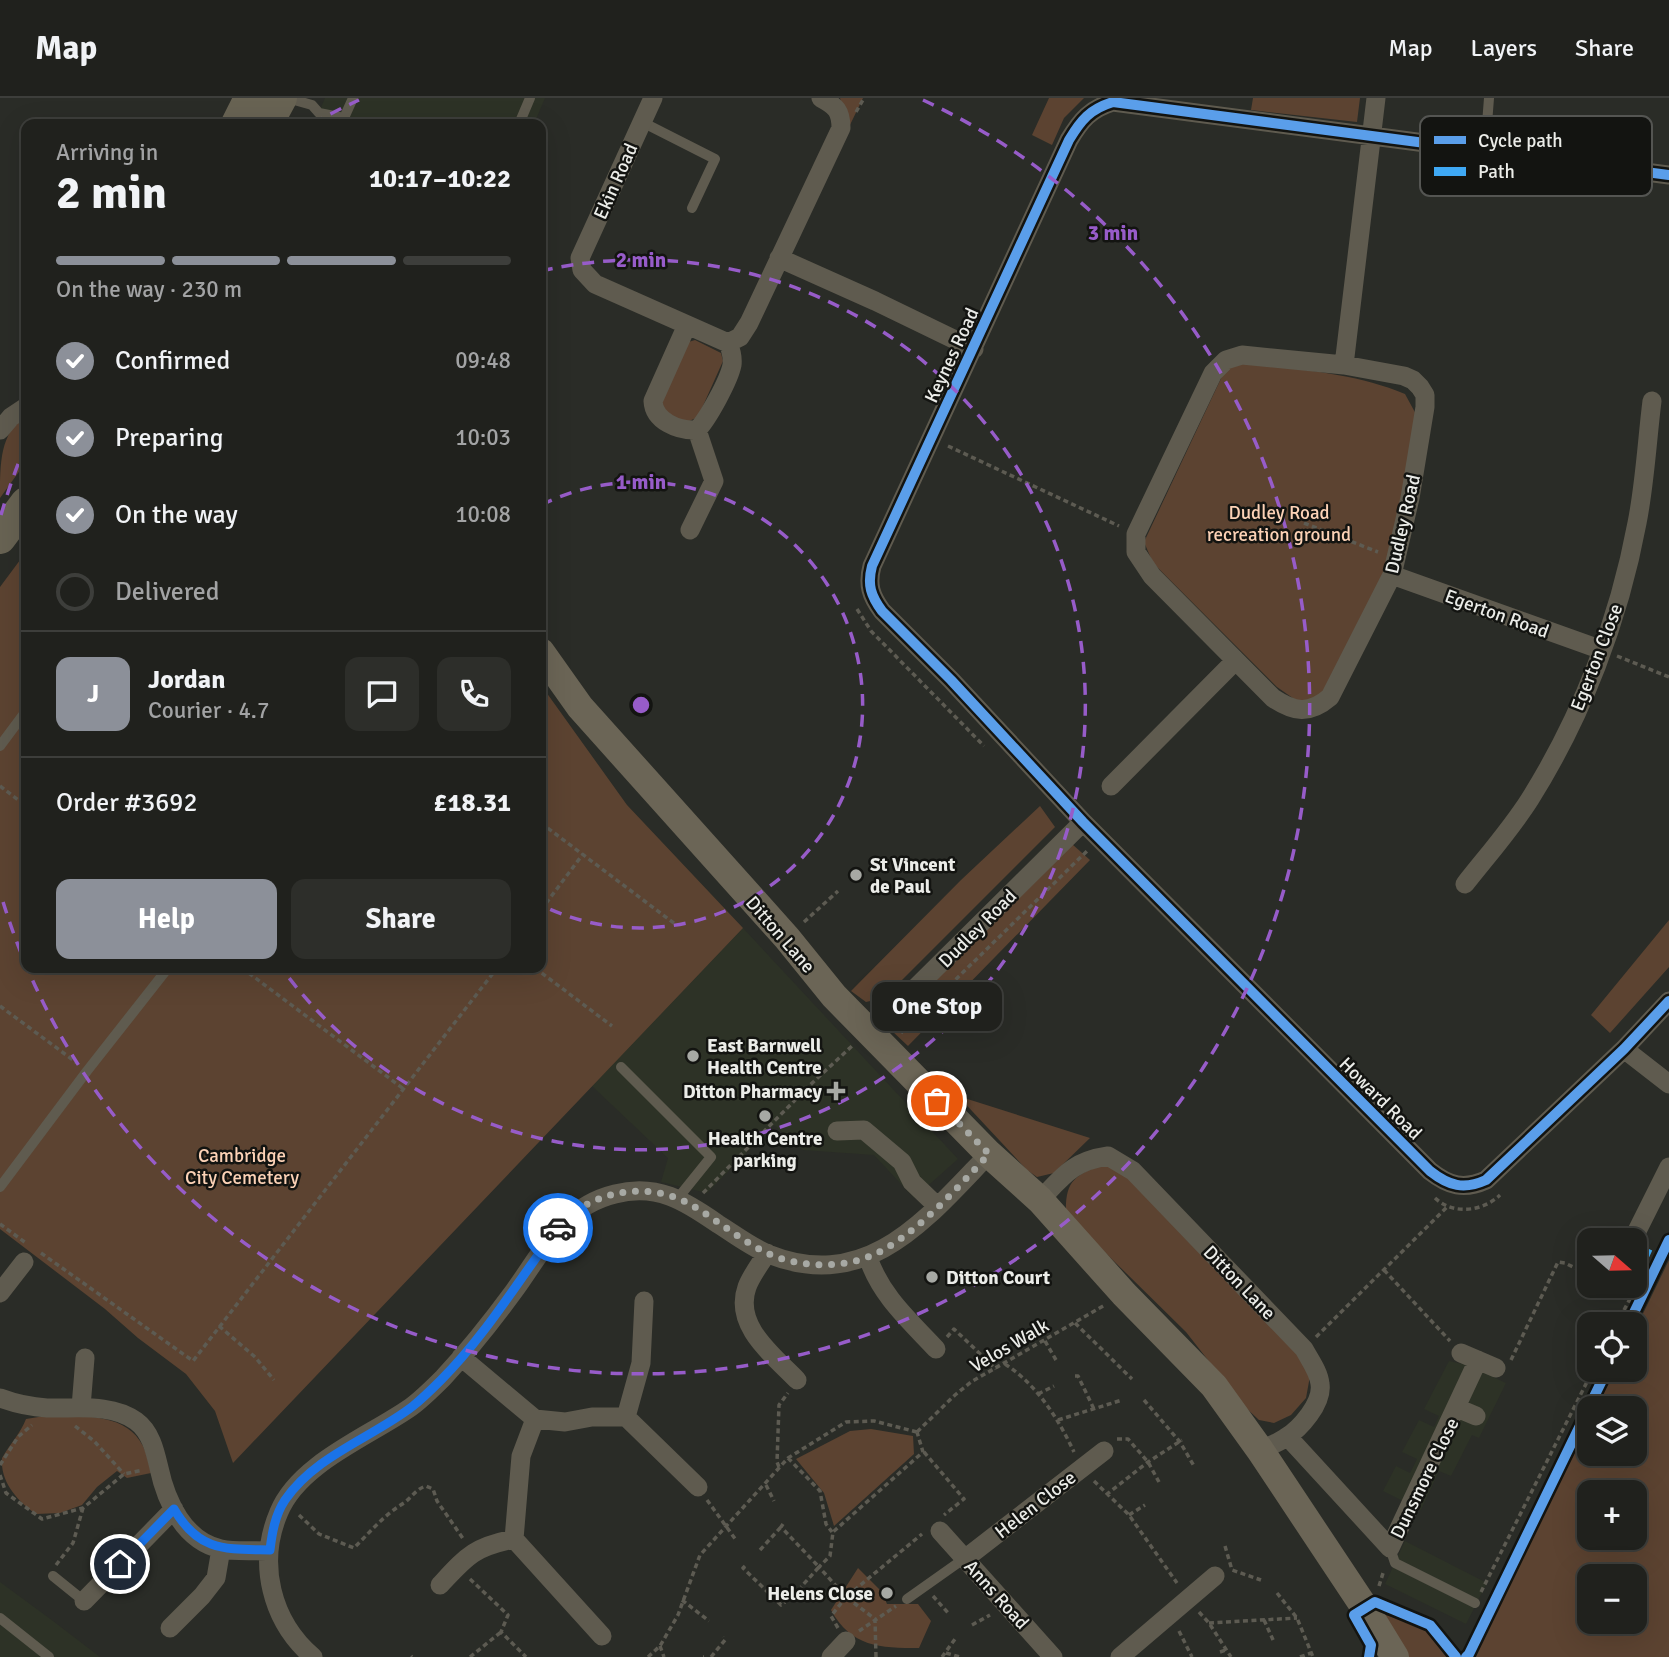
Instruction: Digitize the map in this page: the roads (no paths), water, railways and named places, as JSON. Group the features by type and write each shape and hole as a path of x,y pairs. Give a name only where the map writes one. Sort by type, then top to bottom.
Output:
{"main road":[{"path":"240,119 250,98"},
{"path":"270,119 281,98"},
{"path":"0,538 21,510"},
{"name":"Ditton Lane","path":"546,659 580,707 787,938 870,1042 1040,1200 1124,1294 1214,1386 1260,1450 1395,1657"}],"street":[{"name":"Ekin Road","path":"653,98 579,258 582,270 595,284 728,343"},
{"path":"687,326 653,401 653,411 658,418 686,431 697,430 706,421 732,366 728,343 740,337 749,323 841,128 841,116 836,106 821,98"},
{"path":"1344,365 1376,98"},
{"name":"Keynes Road","path":"1083,822 873,599 869,577 872,566 1069,140 1088,112 1113,102 1371,135"},
{"path":"1371,135 1420,141"},
{"path":"779,258 974,349"},
{"name":"Dudley Road","path":"1242,355 1344,365 1404,376 1413,380 1425,395 1410,498 1394,567 1330,697 1318,707 1302,710 1289,708 1273,698 1152,576 1136,552 1136,534 1213,373 1226,360 1242,355"},
{"name":"Egerton Close","path":"1465,885 1529,800 1568,730 1602,650 1615,615 1637,522 1652,401"},
{"path":"0,430 21,410"},
{"path":"690,530 714,481 697,430"},
{"name":"Egerton Road","path":"1394,567 1602,650"},
{"path":"1111,786 1235,661"},
{"name":"Dudley Road","path":"870,1042 1083,822"},
{"name":"Howard Road","path":"1083,822 1442,1181 1456,1186 1472,1186 1486,1180 1624,1049"},
{"path":"1669,1001 1624,1049 1669,1084"},
{"path":"837,1131 864,1130 902,1162 912,1182 937,1206"},
{"path":"313,1657 287,1629 276,1606 270,1579 272,1530 284,1501 298,1484 321,1464 413,1406 461,1357 514,1291 557,1229 580,1208 618,1193 646,1190 685,1202 766,1253 794,1262 820,1265 844,1263 868,1257 892,1245 915,1227 989,1154"},
{"name":"Ditton Lane","path":"1040,1200 1070,1168 1089,1158 1108,1156 1133,1171 1304,1349 1318,1375 1321,1387 1318,1399 1309,1415 1288,1437 1260,1450"},
{"path":"1638,1228 1669,1167"},
{"path":"766,1253 746,1289 747,1320 753,1335 797,1380"},
{"path":"868,1257 873,1275 887,1297 936,1349"},
{"path":"0,1293 24,1262"},
{"path":"626,1416 641,1363 644,1301"},
{"path":"461,1357 535,1419 565,1422 592,1417 626,1416 698,1487"},
{"path":"81,1407 85,1358"},
{"name":"Dunsmore Close","path":"1288,1437 1390,1548 1478,1360"},
{"path":"0,1398 21,1405 47,1408 81,1407 119,1412 136,1421 147,1432 164,1489 184,1526 208,1544 221,1549 270,1550"},
{"name":"Dunsmore Close","path":"1457,1408 1476,1416"},
{"path":"535,1419 520,1456 514,1539 602,1636"},
{"name":"Helen Close","path":"966,1558 1104,1451"},
{"path":"84,1601 174,1509"},
{"name":"Anns Road","path":"938,1525 1053,1657"},
{"path":"440,1585 472,1552 486,1545 514,1539"},
{"path":"170,1628 216,1578 221,1549"},
{"path":"1120,1657 1215,1576"},
{"path":"831,1657 846,1641"}],"lane":[{"path":"287,98 312,106 319,113 336,119"},
{"path":"343,119 353,98"},
{"path":"521,119 530,98"},
{"path":"1488,116 1489,98"},
{"path":"642,122 715,159 692,208"},
{"path":"0,746 21,718"},
{"path":"0,1188 164,973"},
{"path":"621,1067 711,1157 685,1202"},
{"name":"Dunsmore Close","path":"1390,1548 1395,1563 1475,1603"},
{"path":"907,1599 966,1558"},
{"path":"53,1576 84,1601"},
{"path":"0,1618 49,1657"}],"place":[{"name":"St Vincent de Paul","path":"856,875"},
{"name":"East Barnwell Health Centre","path":"693,1056"},
{"name":"Ditton Pharmacy","path":"836,1091"},
{"name":"One Stop","path":"937,1101"},
{"name":"Health Centre parking","path":"765,1116"},
{"name":"Ditton Court","path":"932,1277"},
{"name":"Helens Close","path":"887,1593"}],"park label":[{"name":"Dudley Road recreation ground","path":"1279,523"},
{"name":"Cambridge City Cemetery","path":"242,1166"}]}
